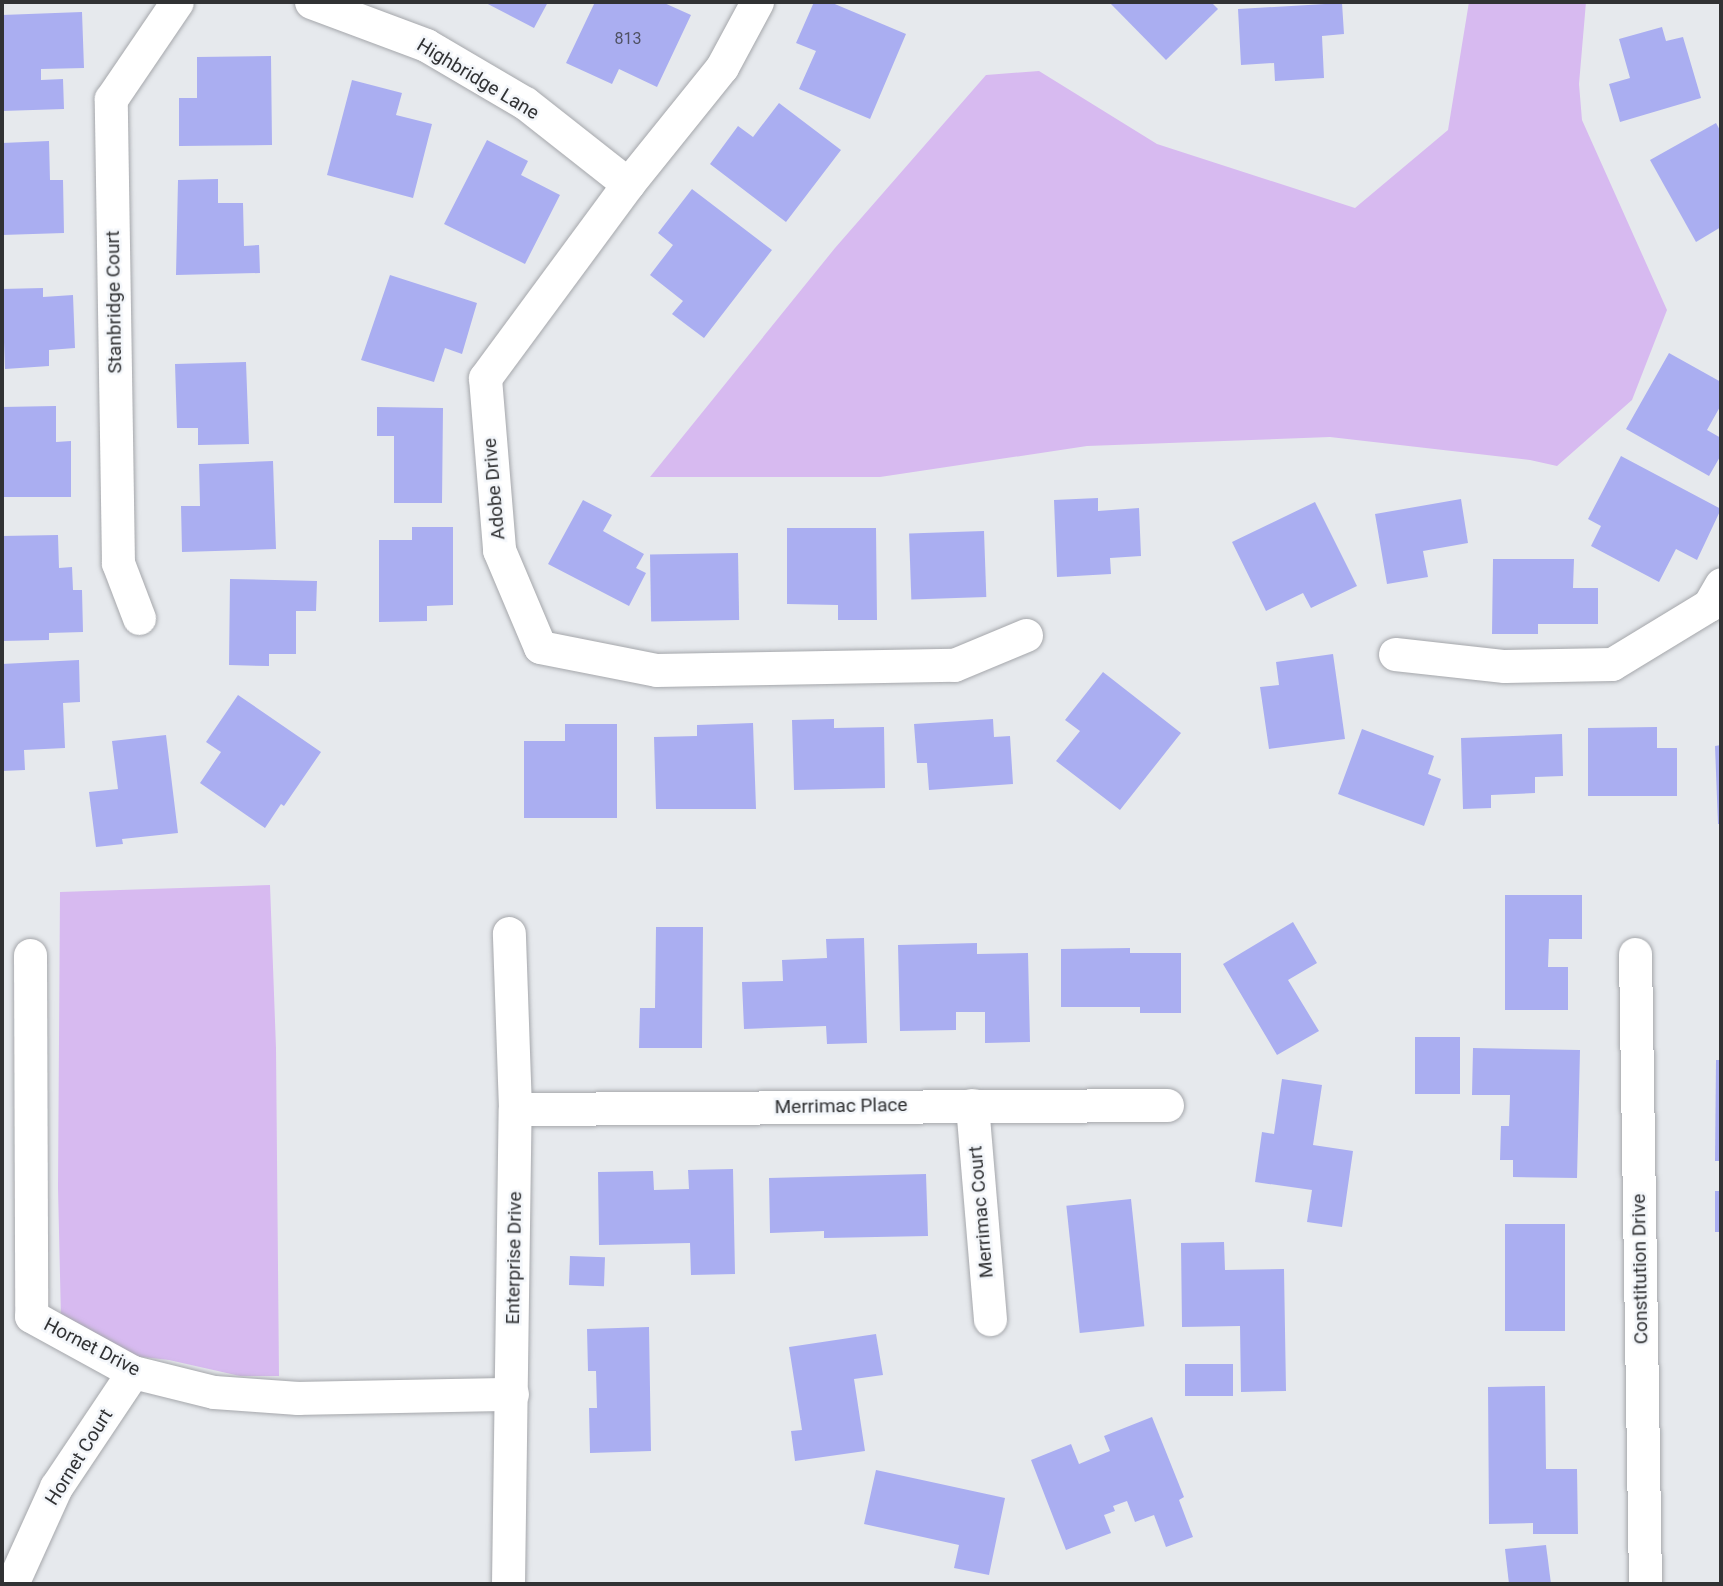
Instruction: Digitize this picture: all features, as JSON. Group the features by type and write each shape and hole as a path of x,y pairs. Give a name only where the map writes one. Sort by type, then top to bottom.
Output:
{"street":[{"name":"Stanbridge Court","path":"139,618 118,563 111,99 177,2"},
{"name":"Highbridge Lane","path":"311,2 426,45 525,103 628,184"},
{"name":"Adobe Drive","path":"757,2 722,67 628,184 485,378 499,550 540,647 656,670 954,665 1026,635"},
{"path":"1395,654 1503,666 1612,664 1717,600"},
{"name":"Enterprise Drive","path":"508,1584 516,1109 509,933"},
{"name":"Constitution Drive","path":"1635,954 1645,1584"},
{"name":"Hornet Drive","path":"30,955 31,1316 133,1372 214,1392 298,1398 512,1394"},
{"name":"Merrimac Court","path":"972,1105 990,1320"},
{"name":"Merrimac Place","path":"516,1109 1167,1105"},
{"name":"Hornet Court","path":"12,1584 56,1487 133,1372"}],"shaded area":[{"path":"1469,2 1586,2 1579,84 1582,120 1667,310 1632,400 1557,466 1530,460 1330,437 1087,446 880,477 650,477 835,248 986,75 1039,71 1157,144 1355,208 1448,130"},
{"path":"270,885 276,1048 279,1376 240,1376 169,1360 124,1355 61,1319 58,1188 60,892"}],"building":[{"path":"484,2 548,2 534,28"},
{"path":"595,2 662,2 691,15 657,87 619,69 612,84 566,63"},
{"path":"814,2 830,2 906,34 870,119 799,89 816,51 796,43"},
{"path":"1109,2 1211,2 1218,9 1166,60"},
{"path":"1342,3 1344,34 1322,36 1324,78 1275,81 1274,63 1241,65 1238,9"},
{"path":"82,12 84,68 41,69 41,80 63,79 64,109 2,111 2,15"},
{"path":"1662,27 1666,41 1683,37 1701,98 1620,122 1609,84 1630,78 1619,39"},
{"path":"271,56 272,145 179,146 179,98 197,98 197,57"},
{"path":"352,80 402,93 396,115 432,124 413,198 327,175"},
{"path":"779,103 841,150 786,222 710,164 738,126 753,137"},
{"path":"1716,123 1721,132 1721,227 1696,242 1650,160"},
{"path":"487,140 528,161 521,175 560,195 525,264 444,224"},
{"path":"49,141 50,180 63,180 64,233 2,235 2,143"},
{"path":"218,179 218,203 243,203 244,246 259,245 260,273 176,275 178,180"},
{"path":"692,189 772,250 704,338 672,314 683,301 650,275 673,245 658,233"},
{"path":"390,275 477,303 462,354 445,348 434,382 361,360"},
{"path":"43,288 43,297 73,295 75,348 49,350 49,366 5,369 2,289"},
{"path":"1669,353 1721,382 1721,405 1707,430 1721,438 1721,455 1709,476 1626,429"},
{"path":"246,362 249,444 198,445 198,428 177,428 175,364"},
{"path":"56,406 56,442 71,441 71,497 2,497 2,407"},
{"path":"377,407 443,408 442,503 394,503 394,436 377,436"},
{"path":"1621,456 1721,509 1697,560 1676,549 1659,582 1591,546 1601,526 1588,519"},
{"path":"273,461 276,549 182,552 181,506 200,506 199,464"},
{"path":"1098,498 1098,511 1139,508 1141,556 1110,558 1111,574 1057,577 1054,500"},
{"path":"1461,499 1468,543 1423,551 1428,577 1387,584 1375,514"},
{"path":"583,500 612,515 603,531 644,554 636,568 646,573 629,606 548,564"},
{"path":"1315,502 1357,586 1311,608 1303,593 1266,611 1232,542"},
{"path":"412,527 453,527 453,605 427,606 427,621 379,622 379,540 412,540"},
{"path":"787,528 876,528 877,620 838,620 838,605 787,604"},
{"path":"984,531 986,597 911,600 909,534"},
{"path":"58,535 59,568 72,567 73,590 82,590 83,632 49,633 49,640 2,641 2,536"},
{"path":"738,553 739,620 651,622 650,555"},
{"path":"1493,559 1574,559 1573,588 1598,588 1598,624 1538,624 1538,634 1492,634"},
{"path":"230,579 317,581 316,611 296,611 296,654 269,654 269,666 229,665"},
{"path":"1333,654 1345,739 1269,749 1260,687 1279,685 1276,662"},
{"path":"79,660 80,702 63,703 65,748 24,750 25,770 2,771 2,664"},
{"path":"1103,672 1181,733 1120,810 1056,761 1080,731 1065,720"},
{"path":"238,695 321,752 284,806 281,804 265,828 200,783 221,752 206,742"},
{"path":"834,719 834,728 884,727 885,788 794,790 792,720"},
{"path":"993,719 994,737 1010,736 1013,784 929,790 927,763 917,763 914,724"},
{"path":"753,723 756,809 656,809 654,737 697,736 697,725"},
{"path":"565,724 617,724 617,818 524,818 524,741 565,741"},
{"path":"1657,727 1657,748 1677,748 1677,796 1588,796 1588,728"},
{"path":"1362,729 1434,756 1428,774 1441,779 1424,826 1338,794"},
{"path":"1562,734 1563,776 1535,777 1535,793 1491,795 1491,808 1463,809 1461,738"},
{"path":"166,735 178,833 122,839 123,844 96,847 89,792 118,789 112,741"},
{"path":"1721,745 1721,824 1718,824 1715,746"},
{"path":"1505,895 1582,895 1582,939 1549,939 1548,967 1568,967 1568,1010 1505,1010"},
{"path":"1293,922 1317,963 1288,980 1319,1031 1277,1055 1223,964"},
{"path":"656,927 703,927 702,1048 639,1048 640,1008 655,1008"},
{"path":"864,938 867,1043 827,1044 826,1026 744,1029 742,982 783,981 782,960 827,958 826,939"},
{"path":"977,943 977,954 1028,953 1030,1042 985,1043 985,1012 956,1012 956,1030 900,1031 898,945"},
{"path":"1130,948 1130,953 1181,953 1181,1013 1140,1013 1140,1007 1061,1007 1061,949"},
{"path":"1415,1037 1460,1037 1460,1094 1415,1094"},
{"path":"1473,1048 1580,1050 1577,1178 1513,1177 1513,1160 1500,1160 1501,1126 1509,1126 1510,1095 1472,1095"},
{"path":"1716,1060 1721,1060 1721,1161 1715,1161"},
{"path":"1282,1079 1322,1085 1313,1145 1353,1151 1342,1227 1307,1222 1312,1190 1255,1182 1262,1132 1274,1134"},
{"path":"733,1169 735,1274 691,1275 690,1243 599,1245 598,1172 653,1171 654,1190 689,1189 688,1170"},
{"path":"926,1174 928,1236 824,1238 824,1231 770,1233 769,1178"},
{"path":"1715,1191 1721,1191 1721,1232 1715,1232"},
{"path":"1131,1199 1144,1326 1080,1333 1066,1206"},
{"path":"1505,1224 1565,1224 1565,1331 1505,1331"},
{"path":"1224,1242 1225,1270 1284,1269 1286,1391 1241,1392 1240,1326 1182,1327 1181,1243"},
{"path":"570,1256 605,1257 604,1286 569,1285"},
{"path":"649,1327 651,1451 590,1453 589,1408 597,1408 596,1371 588,1371 587,1329"},
{"path":"876,1334 883,1375 854,1379 865,1451 795,1461 791,1431 802,1430 789,1347"},
{"path":"1185,1364 1233,1364 1233,1396 1185,1396"},
{"path":"1545,1386 1546,1469 1577,1469 1578,1534 1533,1534 1533,1523 1489,1524 1488,1387"},
{"path":"1152,1417 1184,1497 1179,1500 1193,1537 1166,1547 1154,1515 1135,1522 1127,1501 1113,1506 1115,1511 1104,1515 1111,1533 1066,1550 1031,1460 1071,1444 1079,1464 1110,1451 1104,1436"},
{"path":"876,1470 1005,1498 989,1575 954,1568 959,1545 864,1524"},
{"path":"1546,1545 1551,1584 1509,1584 1505,1549"}]}
